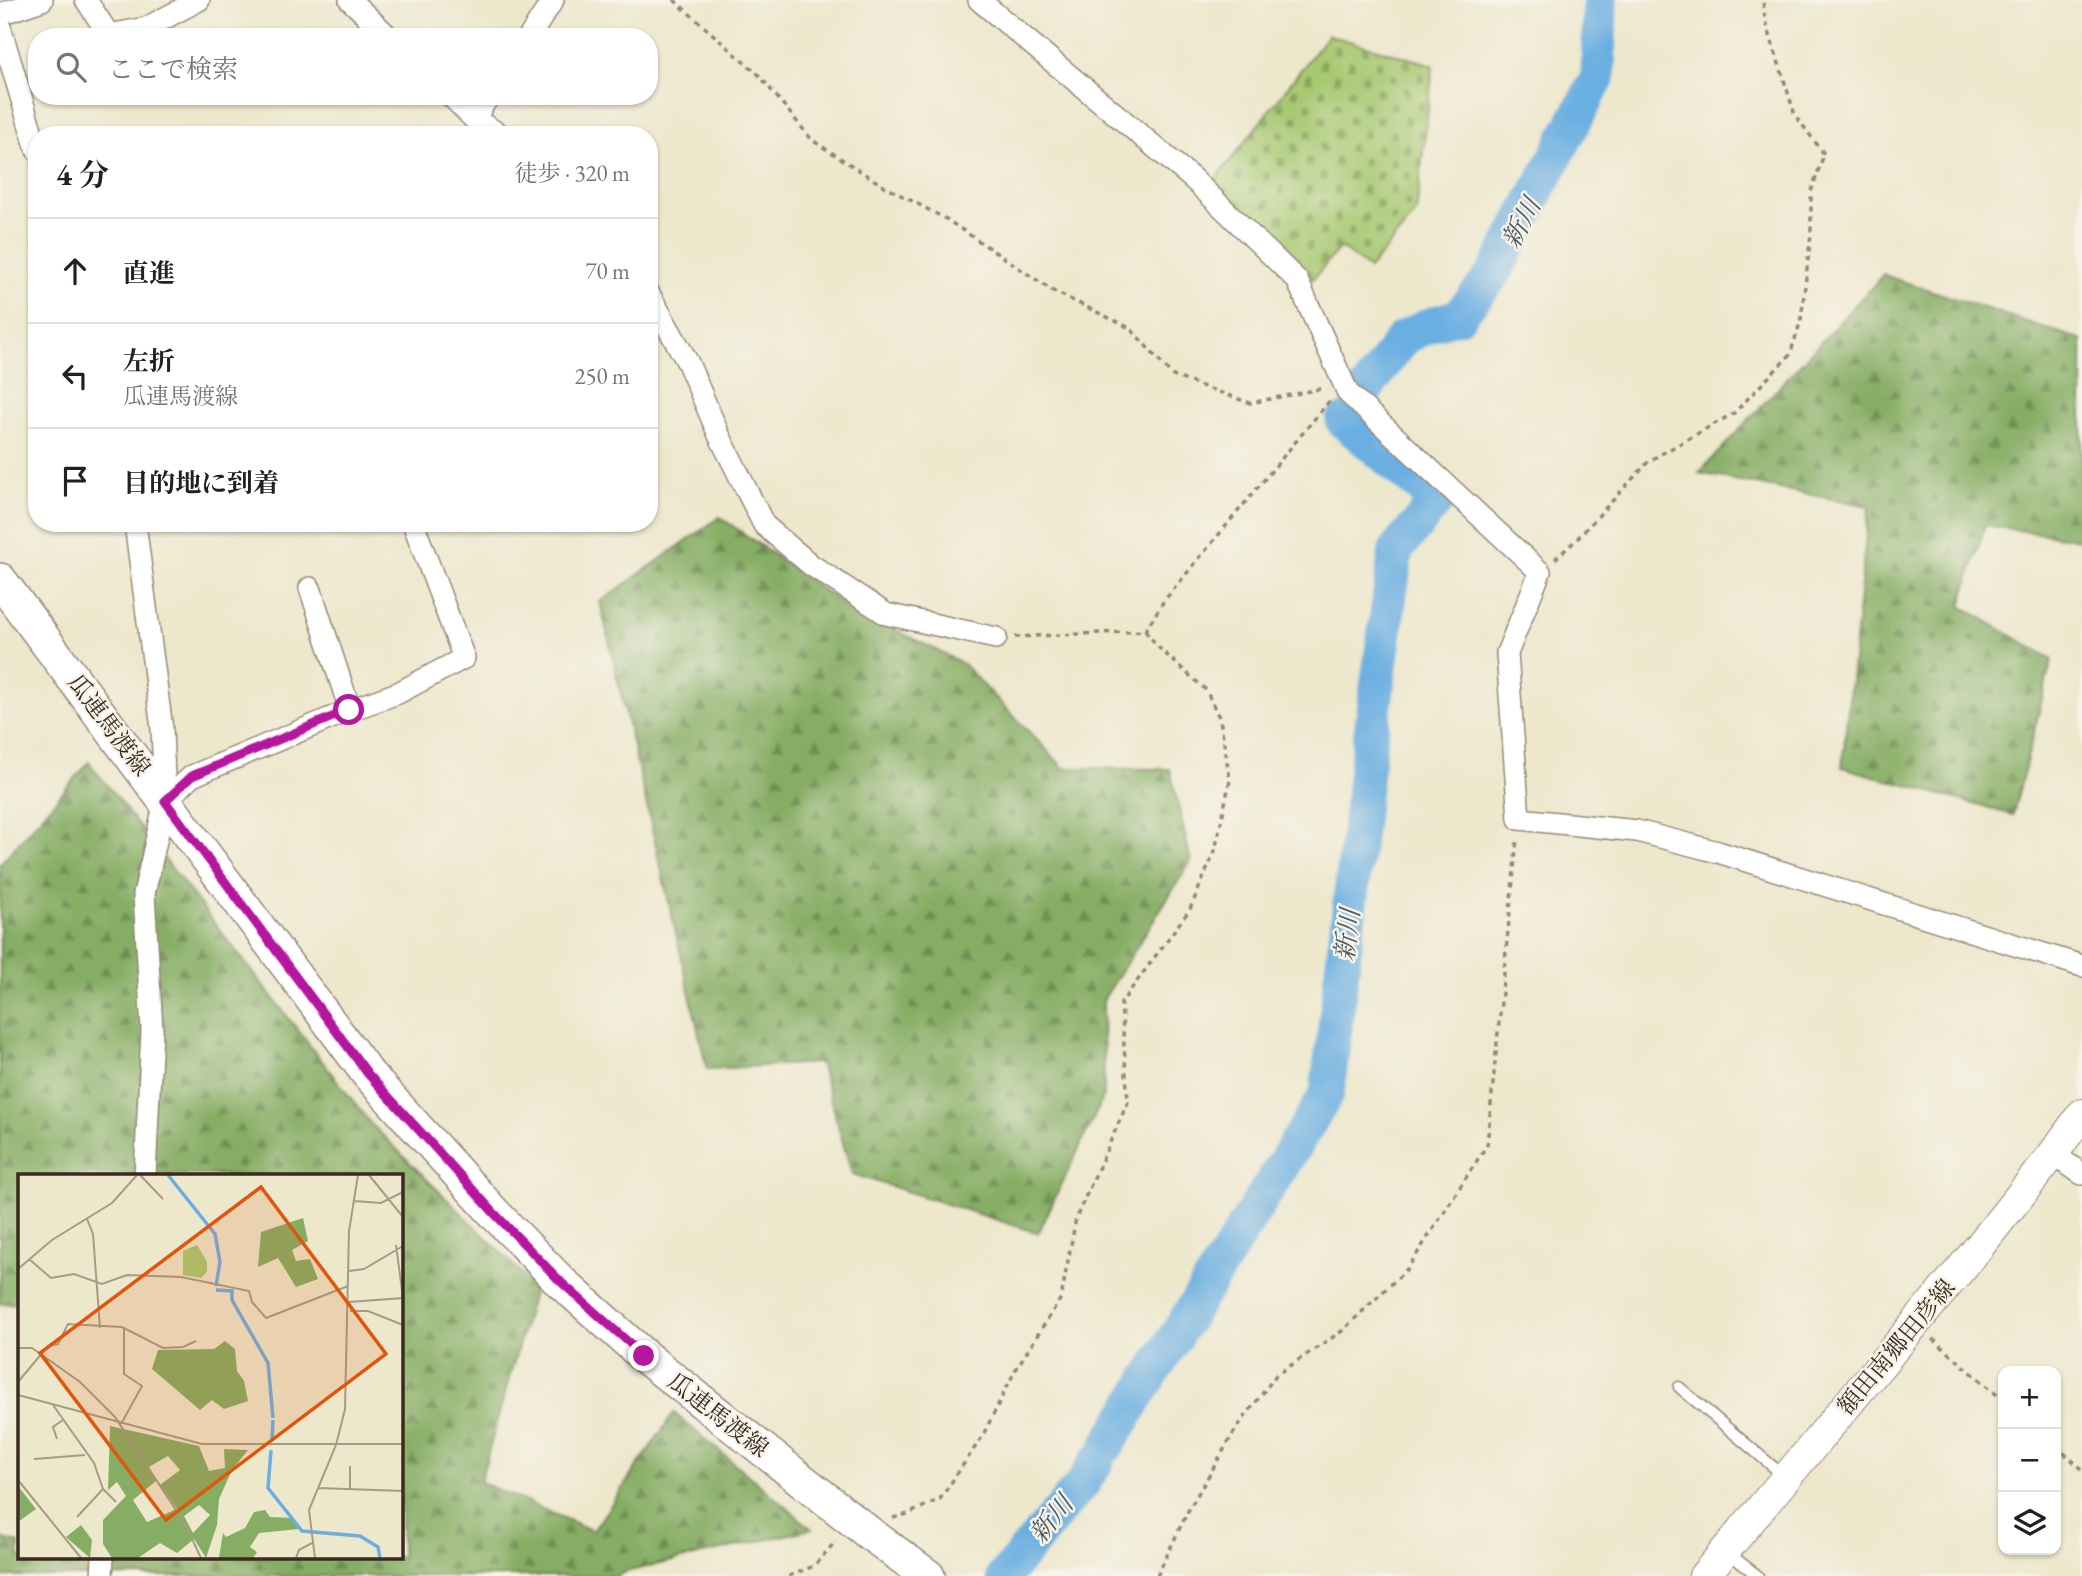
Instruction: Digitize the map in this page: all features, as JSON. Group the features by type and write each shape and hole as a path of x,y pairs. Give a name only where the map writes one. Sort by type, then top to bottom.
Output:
{"main road":[{"name":"瓜連馬渡線","path":"0,580 368,1074 495,1214 561,1282 644,1356 861,1527 928,1576"},
{"name":"額田南郷田彦線","path":"1704,1576 1916,1324 2082,1114"}],"street":[{"path":"0,14 42,0"},
{"path":"86,0 104,28"},
{"path":"146,28 199,0"},
{"path":"350,0 380,28"},
{"path":"535,28 553,0"},
{"path":"979,0 1193,179 1297,280 1348,393 1540,572 1507,653 1519,819 1648,834 1718,852 2082,966"},
{"path":"0,27 30,126"},
{"path":"460,105 487,126"},
{"path":"474,118 483,105"},
{"path":"658,310 688,363 719,435 764,525 811,565 886,614 996,638"},
{"path":"136,532 162,729 165,801 144,894 152,1030 145,1174"},
{"path":"165,801 192,776 349,710 398,693 464,659 416,532"},
{"path":"310,588 349,710"},
{"path":"2053,1154 2082,1174"},
{"path":"102,1576 103,1558"}],"lane":[{"path":"1679,1387 1787,1478"},
{"path":"1726,1550 1758,1576"}],"path":[{"path":"674,0 759,75 812,140 882,185 946,219 1053,291 1130,328 1173,376 1250,403 1344,384"},
{"path":"1540,572 1575,541 1649,461 1734,414 1790,355 1801,320 1811,234 1811,192 1824,154 1795,115 1765,19 1763,0"},
{"path":"1145,631 1163,602 1344,384"},
{"path":"996,638 1145,631"},
{"path":"789,1576 814,1566 861,1527 908,1514 940,1499 982,1437 1016,1368 1061,1298 1076,1218 1128,1102 1121,1003 1190,909 1214,851 1230,780 1220,719 1206,690 1160,649 1145,631"},
{"path":"1157,1576 1188,1511 1236,1429 1276,1375 1342,1331 1408,1268 1487,1145 1519,819"},
{"path":"1916,1324 1998,1396"},
{"path":"2061,1450 2082,1469"}],"green space":[{"path":"1328,35 1433,65 1416,213 1369,269 1340,247 1312,280 1213,183"},
{"path":"1883,275 2082,340 2082,540 1985,525 1961,606 2052,659 2013,815 1842,767 1869,506 1699,473"},
{"path":"720,517 842,603 962,663 1064,768 1170,769 1191,861 1103,1000 1104,1096 1038,1233 852,1174 820,1063 707,1069 600,602"},
{"path":"89,762 371,1124 535,1286 480,1482 593,1531 674,1413 812,1529 625,1572 618,1576 0,1576 0,1538 18,1543 18,1558 81,1558 114,1566 115,1558 402,1558 402,1174 18,1174 18,1303 0,1304 0,864"}],"waterway":[{"name":"新川","path":"1362,395 1403,338 1432,324 1459,316 1495,272 1598,77 1600,0"},
{"name":"新川","path":"1107,1446 1327,1094 1368,754 1396,550 1437,501 1343,421"},
{"name":"新川","path":"1004,1576 1083,1483 1097,1461"}],"route":[{"path":"349,710 192,776 165,801 368,1074 495,1214 561,1282 644,1356"}]}
